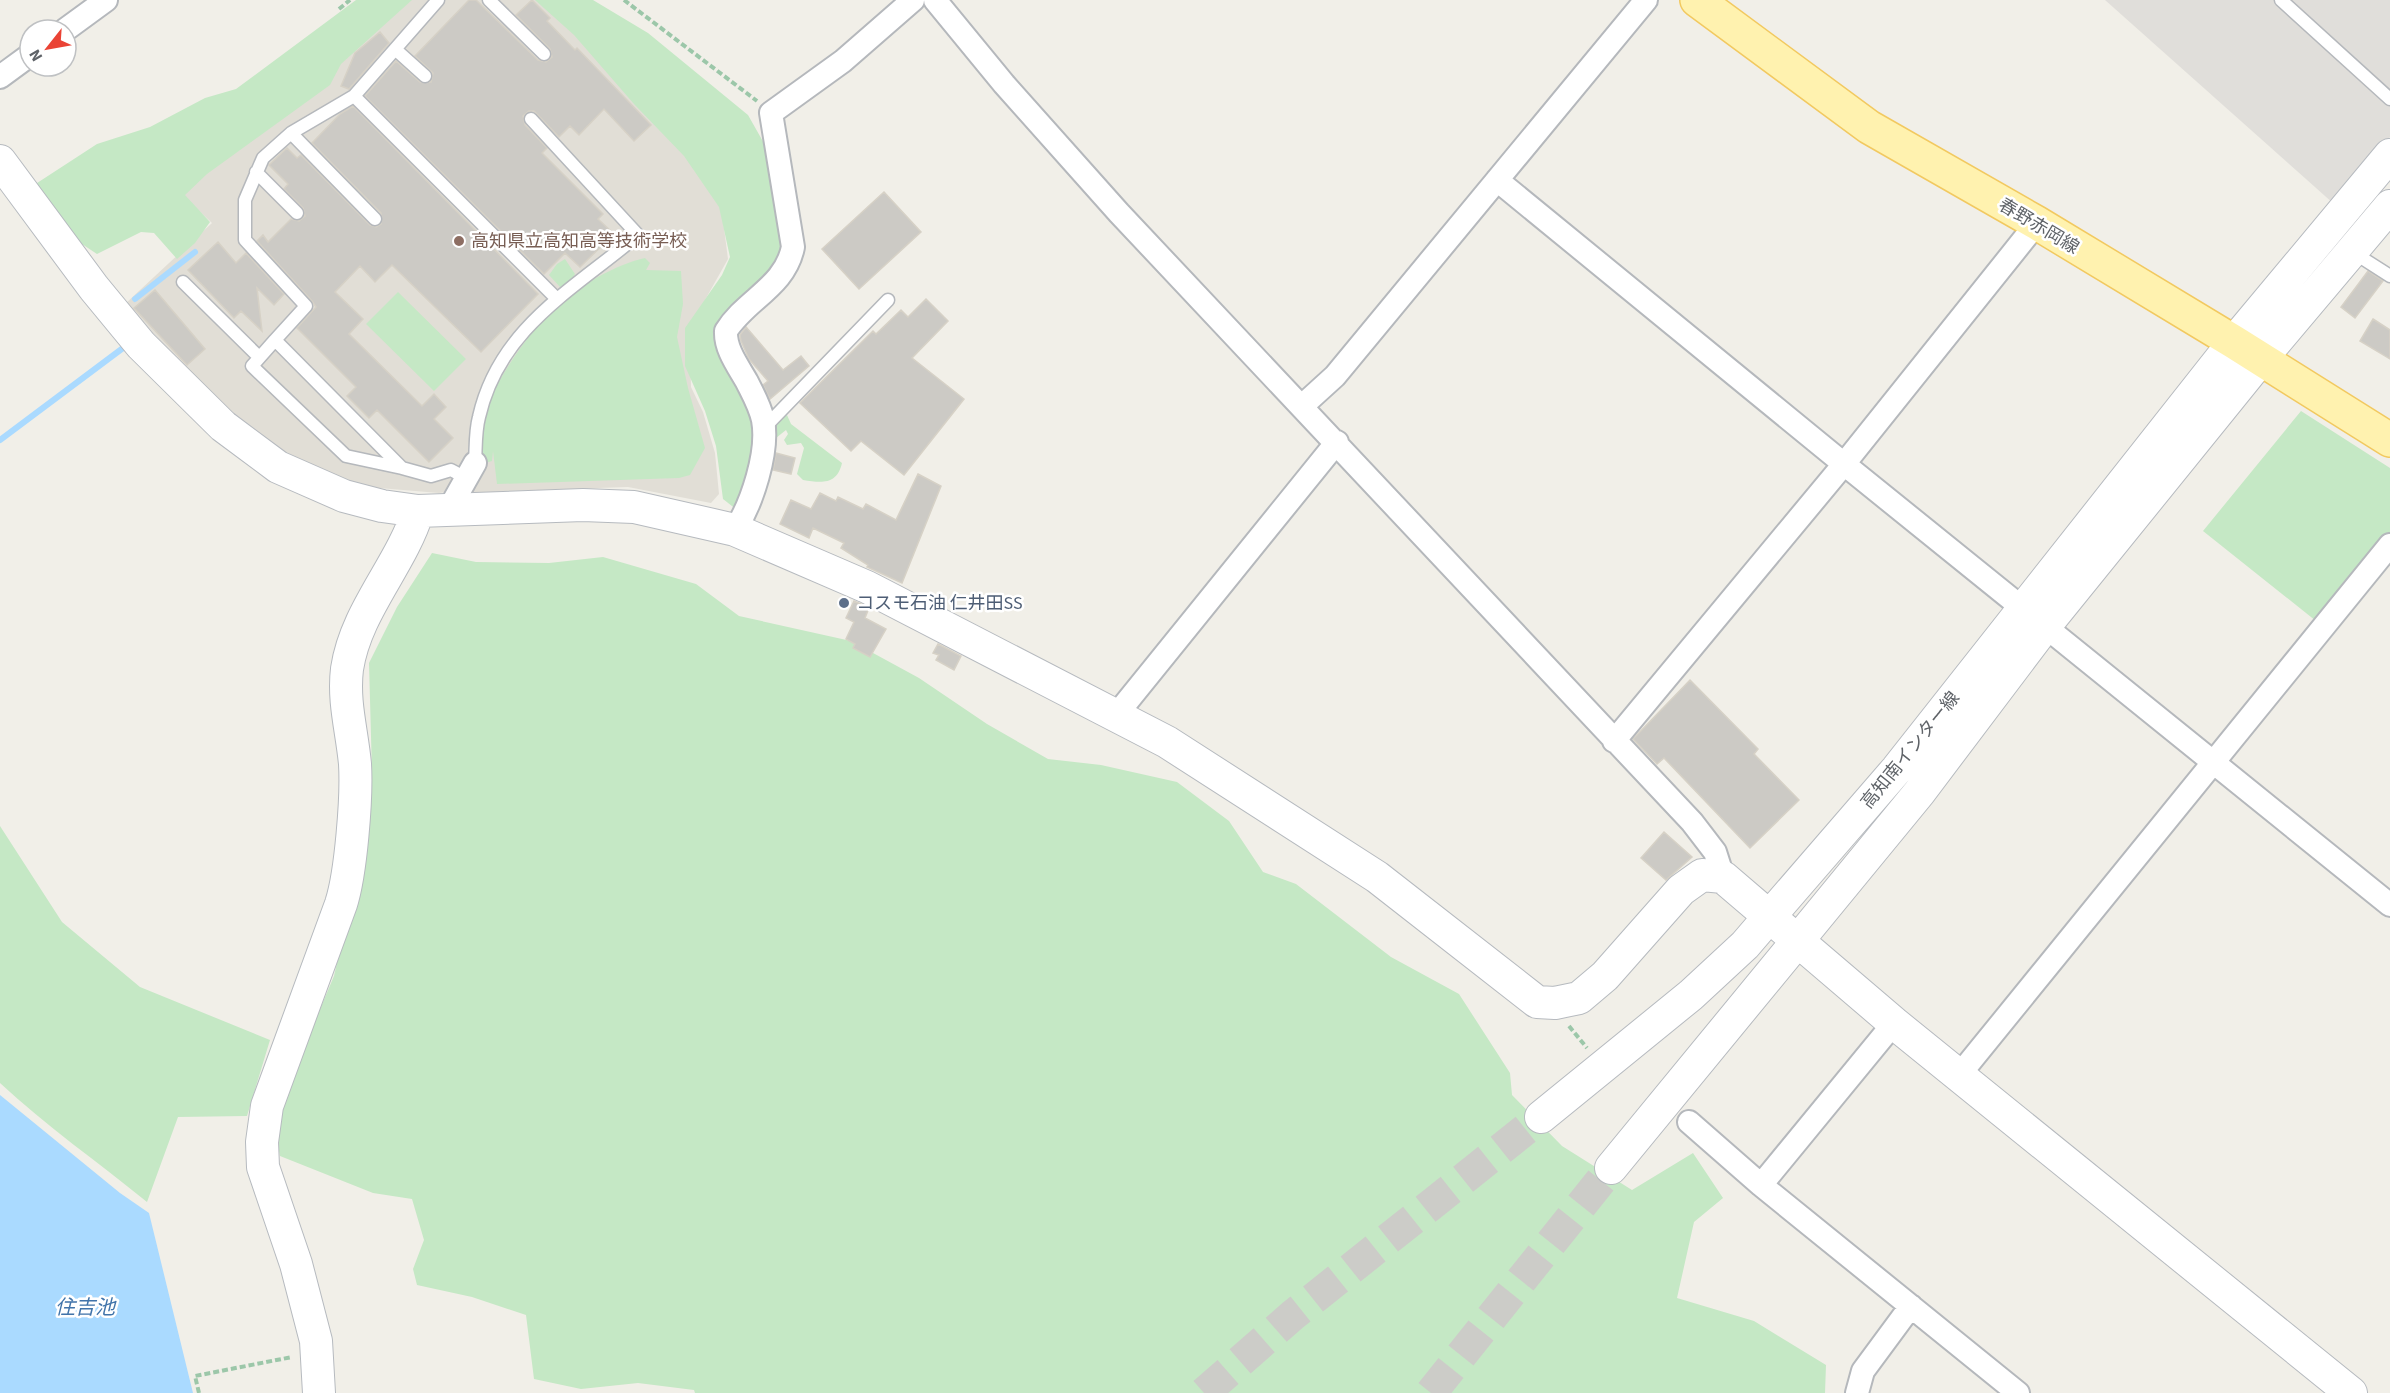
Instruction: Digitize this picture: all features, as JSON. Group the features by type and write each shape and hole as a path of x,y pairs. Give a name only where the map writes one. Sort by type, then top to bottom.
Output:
{"main road":[{"name":"春野赤岡線","path":"1697,0 1869,127 2234,342 2390,440"}],"street":[{"path":"78,20 106,0"},
{"path":"735,530 743,517 757,478 764,428 754,396 726,340 730,325 782,276 790,262 793,248 771,113 843,61 913,0"},
{"path":"935,0 1004,84 1119,213 1337,442 1692,822 1715,852 1723,877 1894,1023 1960,1074 2350,1393"},
{"path":"1302,406 1335,376 1646,0"},
{"path":"0,77 18,64"},
{"name":"高知南インター線","path":"1611,1168 1919,793 2034,617 2234,342 2390,155"},
{"path":"0,161 94,288 141,345 223,426 278,467 323,489 382,507 418,511 583,505 634,507 735,530 867,586 1167,742 1377,877 1537,1002 1555,1003 1579,998 1605,976 1682,890 1702,875 1723,877"},
{"path":"1497,180 2390,905"},
{"name":"高知南インター線","path":"1541,1117 1691,995 1745,945 1896,769 2034,617 2261,359 2350,250 2390,206"},
{"path":"1614,741 1844,464 2037,224"},
{"path":"1117,714 1337,442"},
{"path":"448,511 470,471"},
{"path":"319,1393 316,1341 296,1264 265,1177 262,1158 263,1128 267,1106 341,904 347,878 355,776 346,699 350,655 362,622 410,536 418,511"},
{"path":"1960,1074 2390,545"},
{"path":"1761,1185 1894,1023"},
{"path":"1689,1122 1761,1185 2018,1393"},
{"path":"1857,1393 1863,1371 1911,1306"}],"lane":[{"path":"438,0 354,96 291,133 262,158 245,200 244,240 306,306 252,366 346,456 431,476 452,470 470,471 478,417 493,381 513,344 538,313 638,235 531,119"},
{"path":"489,0 544,54"},
{"path":"2281,0 2390,99"},
{"path":"395,49 425,76"},
{"path":"354,96 556,298"},
{"path":"291,133 375,219"},
{"path":"256,172 297,213"},
{"path":"2350,250 2390,276"},
{"path":"183,282 258,357"},
{"path":"764,428 888,300"},
{"path":"274,340 402,468"}],"path":[{"path":"339,9 350,0"},
{"path":"624,0 771,113"},
{"path":"1565,1021 1590,1052"},
{"path":"199,1393 195,1376 316,1352"}],"shaded area":[{"name":"高知県立高知高等技術学校","path":"404,0 541,0 578,35 706,178 721,205 728,259 696,316 690,344 691,387 703,412 715,453 719,494 711,503 628,487 506,491 475,495 468,489 439,493 379,488 378,490 342,481 278,453 196,387 125,304 212,223 175,188"},
{"path":"2105,0 2390,0 2390,137 2334,204"}],"green space":[{"path":"356,0 412,0 341,64 330,85 207,174 185,195 210,222 195,243 177,259 154,233 141,232 97,254 76,240 34,185 97,144 150,127 205,98 236,89"},
{"path":"535,0 593,0 648,33 748,115 769,152 783,216 781,258 721,325 753,404 758,445 737,510 723,499 716,446 705,411 685,366 685,328 722,275 730,257 719,207 684,156 634,104 574,35"},
{"path":"645,258 650,263 646,270 681,271 683,304 677,337 688,388 705,448 690,475 679,478 497,484 493,451 492,461 482,464 481,428 493,393 512,360 534,329 564,299 611,270"},
{"path":"565,259 575,274 570,282 560,287 549,275 557,264"},
{"path":"398,292 466,359 434,391 366,324"},
{"path":"2301,411 2390,468 2390,537 2321,625 2203,531"},
{"path":"787,415 791,424 842,463 840,470 832,479 822,482 803,480 797,474 804,448 801,443 787,445 784,440 788,434 786,430 776,438 772,431 781,418"},
{"path":"432,553 476,562 549,563 603,557 696,584 739,616 851,641 919,678 987,724 1048,759 1101,765 1177,782 1229,821 1263,872 1296,884 1391,957 1459,994 1510,1073 1512,1095 1562,1146 1632,1190 1693,1153 1723,1198 1694,1222 1677,1298 1754,1321 1826,1365 1825,1393 695,1393 694,1390 638,1383 581,1389 534,1379 526,1315 472,1297 417,1285 413,1269 424,1240 412,1199 373,1193 280,1156 273,1120 334,976 366,832 372,773 369,663 397,607"},
{"path":"0,826 62,922 140,987 270,1040 247,1116 178,1117 147,1202 0,1083"}],"water":[{"name":"住吉池","path":"0,1095 120,1193 149,1213 193,1393 0,1393"}],"building":[{"path":"469,0 476,0 538,60 546,62 552,57 550,49 516,15 532,0 550,18 547,21 575,50 577,48 651,125 634,141 604,109 579,135 570,126 559,137 534,111 529,111 523,116 525,125 547,148 542,153 603,214 598,219 614,234 580,267 565,253 544,274 365,96 396,61 420,82 431,82 433,73 415,56"},
{"path":"380,32 389,43 349,89 341,86 355,53"},
{"path":"353,106 538,294 481,352 392,265 375,282 360,266 335,292 363,319 349,334 422,406 434,394 446,407 434,419 453,438 429,462 377,410 369,418 347,396 356,387 297,328 316,307 257,241 263,235 268,242 291,219 299,221 305,216 303,208 284,189 288,184 269,165 287,148 297,158 301,155 370,225 376,227 381,224 381,213 312,143 340,114"},
{"path":"884,192 921,232 859,289 822,249"},
{"path":"218,242 236,263 246,253 284,294 274,305 257,288 262,331 241,311 234,318 188,270"},
{"path":"2368,271 2383,281 2355,318 2341,307"},
{"path":"155,290 205,349 187,365 134,308"},
{"path":"926,299 948,321 912,358 964,399 904,475 861,441 851,451 800,403 873,331 876,334 901,310 908,317"},
{"path":"2373,319 2390,330 2390,359 2360,341"},
{"path":"746,327 783,370 801,356 809,366 770,399 763,385 768,381 749,359 741,341 740,335"},
{"path":"776,453 795,458 791,474 773,470"},
{"path":"918,474 941,486 902,583 867,567 868,565 841,548 844,543 813,528 809,538 780,524 791,500 811,509 820,493 836,501 838,497 863,509 866,504 896,520"},
{"path":"854,601 869,608 865,618 886,629 870,657 853,648 855,644 846,639 854,622 846,618"},
{"path":"938,644 961,656 954,670 936,660 939,655 933,653"},
{"path":"1690,680 1758,749 1754,754 1799,800 1750,848 1664,758 1657,764 1633,739"},
{"path":"1664,832 1692,857 1666,880 1641,858"}],"waterway":[{"path":"135,299 195,252"},
{"path":"0,440 127,345"}],"tunnel":[{"path":"1204,1393 1293,1315 1541,1117"},
{"path":"1431,1393 1611,1168"}],"place":[{"name":"高知県立高知高等技術学校","path":"459,241"},
{"name":"コスモ石油 仁井田SS","path":"844,603"}]}
